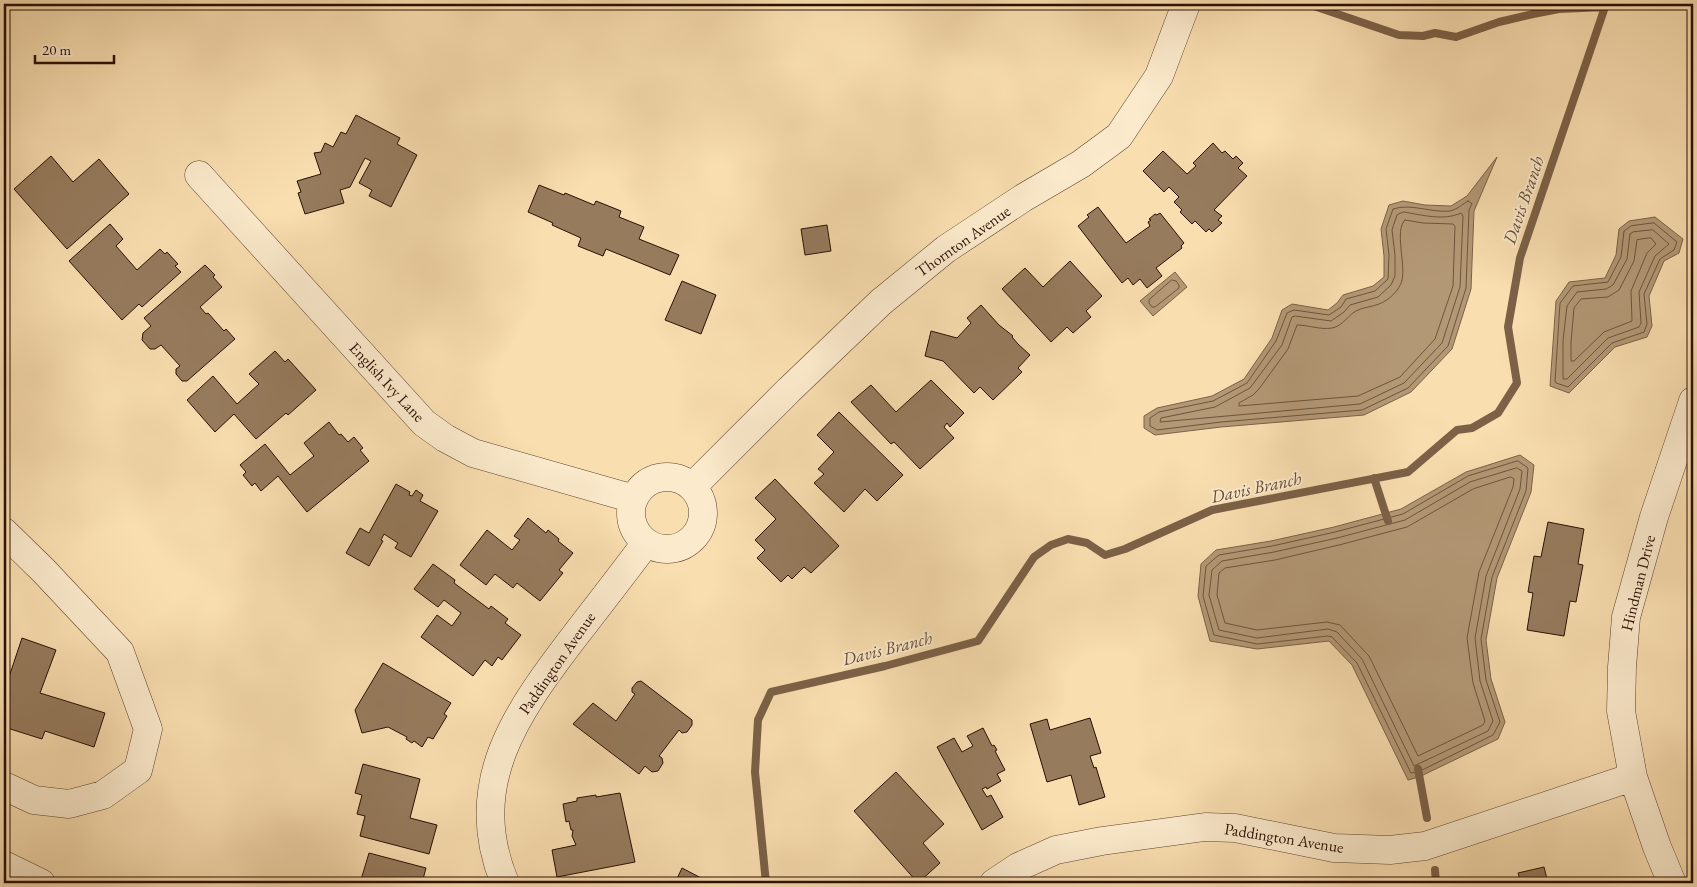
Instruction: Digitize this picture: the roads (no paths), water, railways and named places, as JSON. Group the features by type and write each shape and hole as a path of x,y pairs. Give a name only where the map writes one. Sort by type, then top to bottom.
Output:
{"street":[{"name":"Thornton Avenue","path":"692,487 881,302 932,260 1024,198 1081,164 1120,136 1159,76 1186,4"},
{"name":"English Ivy Lane","path":"198,175 424,423 445,438 473,453 634,499"},
{"name":"Hindman Drive","path":"1672,883 1657,847 1633,777 1621,711 1622,668 1626,617 1654,517 1693,401"},
{"path":"675,478 684,481 692,487 699,497 702,514 698,531 691,541 681,547 669,550 657,548 646,543 638,535 632,524 631,511 638,491 655,479 675,478"},
{"path":"4,532 44,571 120,652 148,729 138,770 103,795 70,804 34,800 4,786"},
{"name":"Paddington Avenue","path":"506,883 500,869 492,835 491,814 492,792 498,763 509,734 542,680 646,543"},
{"name":"Paddington Avenue","path":"994,883 1018,866 1056,850 1206,827 1235,828 1334,848 1390,850 1425,846 1633,777"},
{"path":"4,865 41,883"}],"water":[{"path":"1497,157 1474,211 1471,289 1452,349 1411,392 1364,415 1221,427 1155,435 1144,428 1144,416 1157,408 1212,396 1244,379 1272,338 1282,310 1292,304 1328,310 1343,295 1373,286 1384,277 1381,229 1389,205 1403,201 1425,205 1451,206 1467,196"},
{"path":"1655,217 1683,239 1679,253 1664,261 1649,296 1652,326 1647,337 1615,347 1569,393 1550,386 1556,301 1569,282 1605,278 1616,255 1619,229 1629,221"},
{"path":"1175,272 1187,287 1153,316 1140,301"},
{"path":"1520,455 1534,465 1531,492 1497,578 1486,640 1491,679 1505,722 1498,739 1419,777 1408,780 1352,665 1329,641 1257,649 1210,641 1198,596 1201,564 1216,550 1271,541 1401,509 1466,472"}],"waterway":[{"path":"1308,4 1399,35 1423,36 1435,33 1456,37 1499,22 1533,14 1559,9 1605,7"},
{"name":"Davis Branch","path":"766,883 755,772 758,720 771,692 885,666 978,641 1034,557 1051,545 1068,539 1087,543 1105,555 1125,549 1212,510 1408,472 1457,430 1472,428 1498,413 1517,383 1508,327 1520,258 1606,4"},
{"path":"1374,478 1388,521"},
{"path":"1418,769 1427,818"},
{"path":"1435,870 1436,883"}]}
